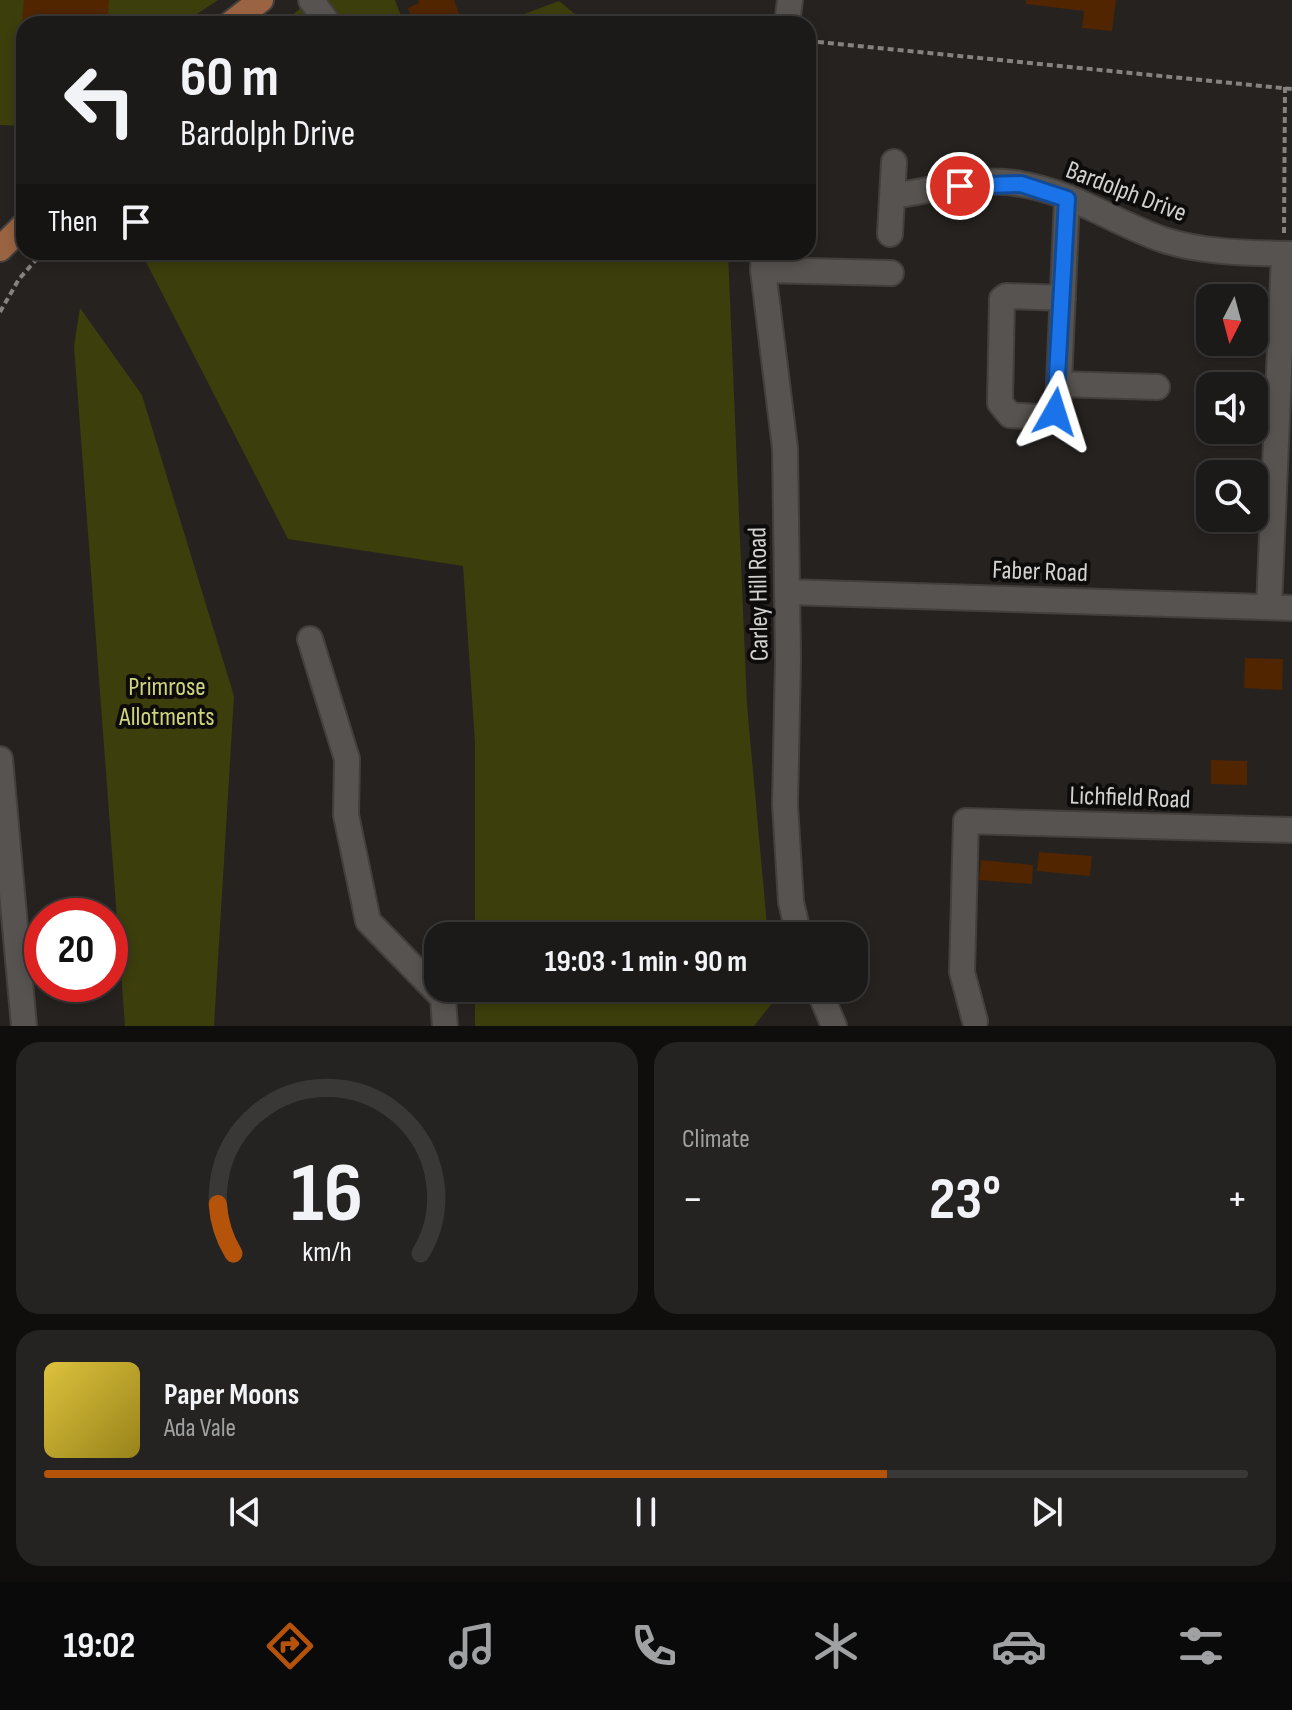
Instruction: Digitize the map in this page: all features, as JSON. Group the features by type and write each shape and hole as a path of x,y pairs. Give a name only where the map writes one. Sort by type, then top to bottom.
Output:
{"main road":[{"path":"240,16 261,0"},
{"path":"0,249 16,233"}],"street":[{"path":"890,234 894,162"},
{"name":"Bardolph Drive","path":"893,196 995,183 1021,184 1187,246 1288,254"},
{"path":"1063,298 1006,296 1002,299 1000,403 1010,415 1050,418 1058,406 1062,337 1067,199"},
{"path":"1281,608 1288,254"},
{"path":"763,261 891,273"},
{"name":"Carley Hill Road","path":"763,261 785,448 785,805 791,902 796,922"},
{"path":"1059,384 1157,387"},
{"name":"Faber Road","path":"787,592 1281,608"},
{"path":"310,639 347,759 346,815 368,921 443,998 445,1026"},
{"path":"0,759 24,1026"},
{"name":"Lichfield Road","path":"975,1021 962,972 966,821 1292,830"},
{"path":"824,1002 834,1026"}],"path":[{"path":"816,42 1292,89"},
{"path":"1285,87 1288,254"},
{"path":"0,312 19,279 36,260"}],"green space":[{"path":"0,0 218,0 194,16 16,16 16,126 0,125"},
{"path":"309,0 395,0 401,16 292,16"},
{"path":"559,1 577,16 519,16"},
{"path":"145,260 728,260 747,705 767,922 475,922 475,743 463,566 288,539"},
{"name":"Primrose Allotments","path":"80,308 142,395 234,696 214,1026 125,1026 123,1002 128,1002 128,898 115,898 74,346"},
{"path":"475,1002 773,1002 754,1026 475,1026"}],"building":[{"path":"24,0 109,0 108,16 23,16"},
{"path":"418,0 454,0 460,16 411,16 408,8 419,3"},
{"path":"1026,0 1116,0 1112,31 1082,28 1084,11 1026,4"},
{"path":"1245,658 1283,659 1282,690 1244,688"},
{"path":"1211,760 1247,761 1247,785 1211,784"},
{"path":"1039,852 1092,856 1090,876 1037,871"},
{"path":"981,860 1033,865 1032,884 979,880"}],"route":[{"path":"960,186 1021,184 1067,199 1062,337 1058,406 1055,412"}]}
